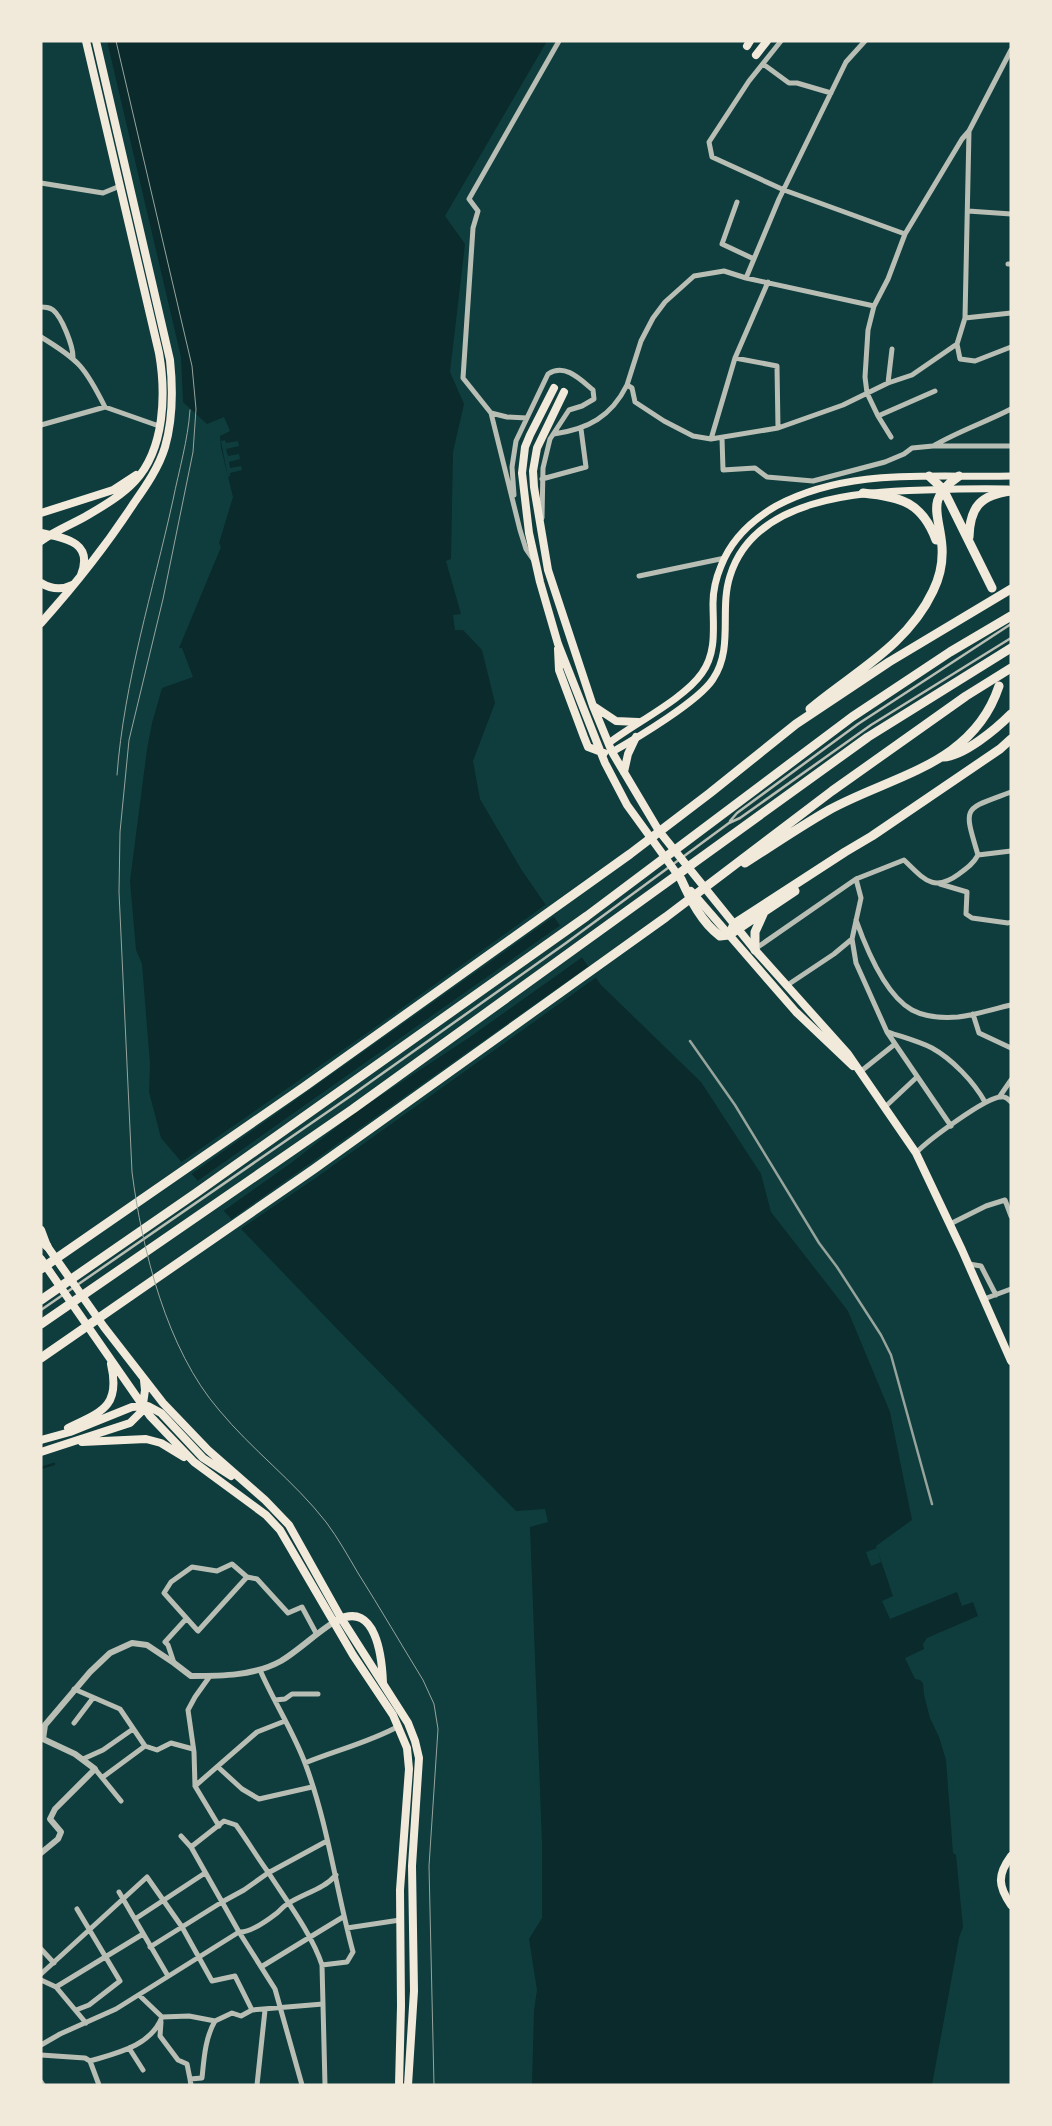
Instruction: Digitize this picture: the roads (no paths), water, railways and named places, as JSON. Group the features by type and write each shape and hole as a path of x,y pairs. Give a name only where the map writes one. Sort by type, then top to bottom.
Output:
{"highway":[{"path":"929,476 943,489 992,588"},
{"path":"41,1269 312,1081 622,859 710,793 796,724 818,703 892,646 928,601 938,580 943,557 936,511 938,499 943,489 959,476"},
{"path":"969,540 970,519 979,503 990,495 1011,490"},
{"path":"863,493 897,498 916,508 931,527 943,557"},
{"path":"796,724 899,656 1011,590"},
{"path":"41,1300 213,1182 587,916 852,717 913,683 950,652 1011,616"},
{"path":"41,1324 354,1109 923,697 1011,648"},
{"path":"41,1358 314,1169 713,882 832,791 935,718 1011,668"},
{"path":"713,882 830,810 907,776 942,757 981,722 991,706 999,686"},
{"path":"942,757 960,753 1011,714"},
{"path":"681,879 695,906 714,931 720,936 729,935 736,926 1000,749 1011,739"},
{"path":"736,926 766,910 864,845 872,836"},
{"path":"755,950 755,932 761,915 766,910"}],"main road":[{"path":"41,541 115,498 136,481 144,470 155,445 162,399 161,363 86,41"},
{"path":"41,624 116,531 162,457 169,433 172,397 171,373 166,341 96,41"},
{"path":"756,55 767,41"},
{"path":"554,388 525,447 522,473 529,533 548,614 558,644 559,670 588,747 601,753 612,752 636,737 696,697 712,681 718,671 725,646 725,599 735,564 749,543 759,533 787,515 822,502 863,493 943,489 1011,490"},
{"path":"564,392 540,439 534,460 534,487 548,570 593,706 612,752 659,831 755,950 848,1054 916,1153 969,1264 1011,1361"},
{"path":"41,513 113,490 144,470"},
{"path":"601,753 609,743 690,687 706,668 710,659 713,640 714,590 724,558 746,528 760,516 789,499 816,488 870,478 1011,476"},
{"path":"41,533 72,540 78,545 84,558 84,567 78,580 66,588 52,588 41,583"},
{"path":"593,706 616,722 630,724 638,722"},
{"path":"624,772 628,754 636,737"},
{"path":"601,753 628,805 681,879"},
{"path":"729,935 796,1012 860,1072"},
{"path":"41,1230 44,1243 104,1327 163,1403 208,1450 239,1480 265,1500 289,1525 341,1618 408,1723 419,1758 412,1866 414,1995 408,2085"},
{"path":"41,1259 142,1406 172,1441 194,1462 266,1515 280,1530 334,1622 399,1726 407,1748 409,1769 401,1870 399,2085"},
{"path":"42,1440 90,1418 107,1405 114,1389 109,1356"},
{"path":"41,1452 111,1431 130,1423 140,1414 146,1390 143,1378"},
{"path":"42,1440 70,1432 132,1407 154,1408 203,1458 239,1480"},
{"path":"70,1442 146,1439 161,1444 194,1462"},
{"path":"334,1622 353,1615 359,1616 368,1625 378,1644 382,1683"},
{"path":"1011,1856 1003,1867 1000,1884 1011,1905"},
{"path":"400,1977 414,1995"}],"street":[{"path":"536,563 526,549 504,470 491,413 463,378 473,228 478,211 469,199 559,41"},
{"path":"781,41 749,81 709,142 712,157 784,190 905,234"},
{"path":"746,278 784,190 846,62 865,41"},
{"path":"891,437 867,393 864,377 868,330 874,306 888,279 905,234 962,139 970,131 1011,50"},
{"path":"763,64 789,83 797,83 831,92"},
{"path":"970,131 965,318 957,344 960,359 975,361 1011,348"},
{"path":"41,183 103,192 120,186"},
{"path":"737,202 722,244 754,259"},
{"path":"968,211 1011,214"},
{"path":"554,434 581,429 606,413 619,401 627,385 640,341 653,318 665,302 694,276 724,271 746,278 874,306"},
{"path":"711,439 735,358 768,282"},
{"path":"41,307 50,308 55,312 72,346 73,357"},
{"path":"965,318 1011,312"},
{"path":"41,337 73,357 92,380 105,407"},
{"path":"627,385 632,388 635,402 664,421 693,436 711,439 722,438 778,428 810,418 888,383 912,376 957,344"},
{"path":"888,383 892,349"},
{"path":"735,358 777,366 778,428"},
{"path":"514,502 512,467 516,441 548,374 558,369 567,371 593,390 594,399 582,406 569,410 550,439 542,479 542,541"},
{"path":"878,416 935,391"},
{"path":"41,425 105,407 159,426"},
{"path":"933,446 956,433 983,423 1011,409"},
{"path":"491,413 507,417 527,418"},
{"path":"542,479 586,467 581,429"},
{"path":"722,438 723,470 755,468 767,477 813,480 885,462 904,454 912,448 933,446 1011,446"},
{"path":"813,480 816,488"},
{"path":"639,576 724,558"},
{"path":"938,884 947,882 974,862 978,855 968,820 970,811 977,805 1011,792"},
{"path":"978,855 1011,851"},
{"path":"755,950 856,879 904,860 923,878 935,884 967,892 966,914 972,918 1011,922"},
{"path":"856,879 861,898 852,939 856,963 887,1032 951,1126"},
{"path":"856,920 867,952 880,976 912,1010 957,1017 1011,1005"},
{"path":"786,986 834,954 852,939"},
{"path":"973,1014 979,1033 1011,1048"},
{"path":"887,1032 932,1048 942,1054 979,1091 985,1102"},
{"path":"860,1072 895,1044"},
{"path":"884,1107 917,1077"},
{"path":"916,1153 966,1113 1000,1096 1011,1080"},
{"path":"1000,1096 1007,1098 1011,1102"},
{"path":"950,1224 986,1206 1005,1200 1011,1216"},
{"path":"969,1264 981,1266 996,1295"},
{"path":"984,1299 1011,1289"},
{"path":"247,1577 198,1631 164,1593 171,1582 192,1567 217,1571 232,1564 247,1577 257,1579 288,1613 302,1607 316,1633"},
{"path":"174,1663 165,1642 186,1619"},
{"path":"121,1801 103,1777 83,1759 42,1740 45,1725 74,1689 110,1653 132,1643 146,1644 191,1676 210,1676 260,1670 281,1661 316,1633 334,1622"},
{"path":"260,1670 305,1763 336,1875 353,1952 347,1962 322,1965"},
{"path":"210,1676 195,1696 188,1710 195,1786 219,1826"},
{"path":"74,1689 120,1709 145,1746 158,1750 171,1743 193,1749"},
{"path":"275,1700 285,1699 292,1694 318,1694"},
{"path":"74,1723 93,1698"},
{"path":"195,1786 257,1732 285,1721"},
{"path":"305,1763 346,1746 377,1738 399,1726"},
{"path":"83,1759 103,1750 133,1729"},
{"path":"103,1777 145,1746"},
{"path":"218,1766 242,1789 259,1799 312,1787"},
{"path":"41,1853 58,1839 61,1832 50,1819 55,1809 95,1769"},
{"path":"191,1847 224,1821 236,1825 309,1938 322,1965 325,2085"},
{"path":"181,1836 191,1847 238,1932 275,1989 302,2085"},
{"path":"150,1947 244,1890 268,1873 327,1841"},
{"path":"135,1919 205,1872"},
{"path":"41,2046 60,2034 116,2009 139,1996 238,1932 244,1932 276,1914 288,1903 331,1882 336,1875"},
{"path":"41,1974 148,1877 182,1927 212,1981 235,1976 252,2010"},
{"path":"119,1892 168,1976"},
{"path":"76,2010 89,2005 120,1982 77,1909"},
{"path":"261,1967 344,1917"},
{"path":"347,1928 400,1920"},
{"path":"56,1988 143,1934"},
{"path":"41,1949 54,1963"},
{"path":"41,1980 56,1988 86,2023"},
{"path":"139,1996 162,2017 189,2016 215,2021"},
{"path":"90,2061 129,2048 149,2037 159,2025 162,2017 160,2036 178,2060 187,2064 190,2082 202,2078 210,2029 215,2021 232,2013 241,2016 252,2010 323,2004"},
{"path":"257,2085 265,2010"},
{"path":"129,2048 144,2070"},
{"path":"41,2055 85,2058 90,2061 99,2085"}],"lane":[{"path":"729,823 737,813 913,683 1011,624"},
{"path":"41,1310 360,1090 566,943 729,823 740,818 871,725 923,697 1011,638"}],"water":[{"path":"107,41 547,41 445,216 465,244 450,372 464,404 453,452 451,559 446,561 461,614 453,615 455,630 463,630 482,650 495,703 473,761 480,799 521,869 601,985 701,1082 761,1174 771,1212 848,1311 890,1412 912,1520 876,1546 893,1596 882,1601 890,1619 957,1592 962,1606 973,1602 978,1616 927,1638 923,1644 924,1649 905,1658 915,1679 923,1683 930,1718 939,1737 946,1760 953,1853 956,1855 963,1927 959,1938 932,2085 532,2085 534,2010 537,1990 529,1939 542,1918 542,1843 530,1527 548,1522 545,1509 516,1511 220,1207 161,1138 149,1092 150,1064 142,964 136,950 130,881 147,749 162,688 193,677 182,648 179,648 221,547 219,543 233,497 221,448 220,436 230,431 224,417 207,424 183,402 181,357"}],"waterway":[{"path":"41,1468 54,1464"}],"tram line":[{"path":"116,41 192,366 196,409 193,452 163,599 129,740 120,832 119,892 132,1172 136,1202 142,1234 160,1298 171,1329 201,1386 232,1425 314,1507 326,1522 423,1680 434,1704 438,1729 429,1866 434,2085"},
{"path":"117,775 126,706 140,637 183,455 190,410"}],"railway":[{"path":"690,1041 735,1105 819,1243 837,1267 881,1335 891,1355 932,1504"}]}
